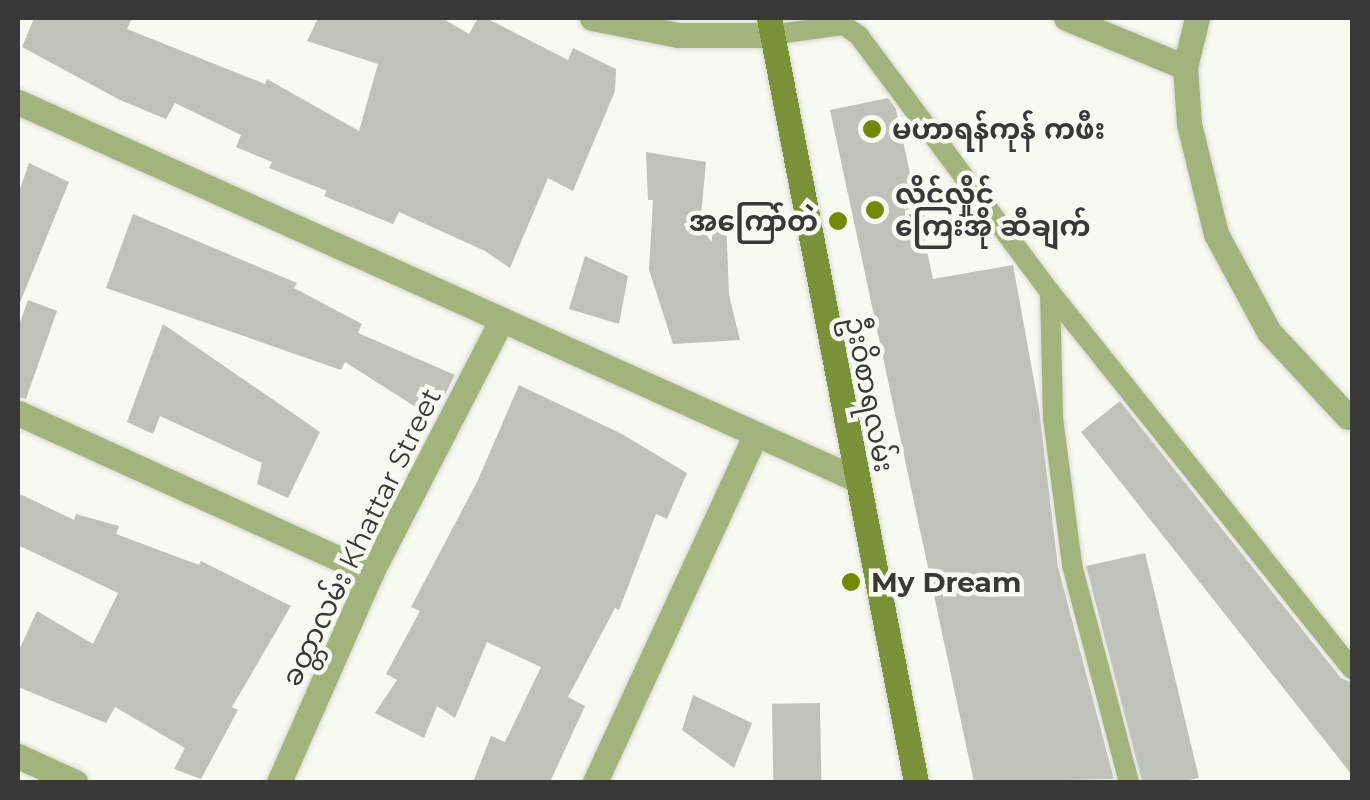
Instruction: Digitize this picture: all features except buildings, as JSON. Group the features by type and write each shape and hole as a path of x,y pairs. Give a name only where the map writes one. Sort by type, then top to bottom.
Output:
{"main road":[{"name":"ဦးဝိစာရလမ်း","path":"769,26 916,782"}],"street":[{"path":"592,18 678,35 769,26"},
{"path":"1066,18 1185,67"},
{"path":"1197,18 1185,67 1189,124 1216,234 1269,332 1348,418"},
{"path":"18,102 856,479"},
{"name":"ခတ္တာလမ်း Khattar Street","path":"279,782 371,572 501,320"},
{"path":"18,414 371,572"},
{"path":"595,782 755,436"},
{"path":"18,756 75,782"}],"lane":[{"path":"769,26 844,26 859,36 1050,292 1352,669"},
{"path":"1050,292 1053,418 1072,565 1129,782"}],"place":[{"name":"မဟာရန်ကုန် ကဖီး","path":"872,129"},
{"name":"လှိုင်လှိုင် ကြေးအို ဆီချက်","path":"875,210"},
{"name":"အကြော်တဲ","path":"838,221"},
{"name":"My Dream","path":"851,582"}]}
